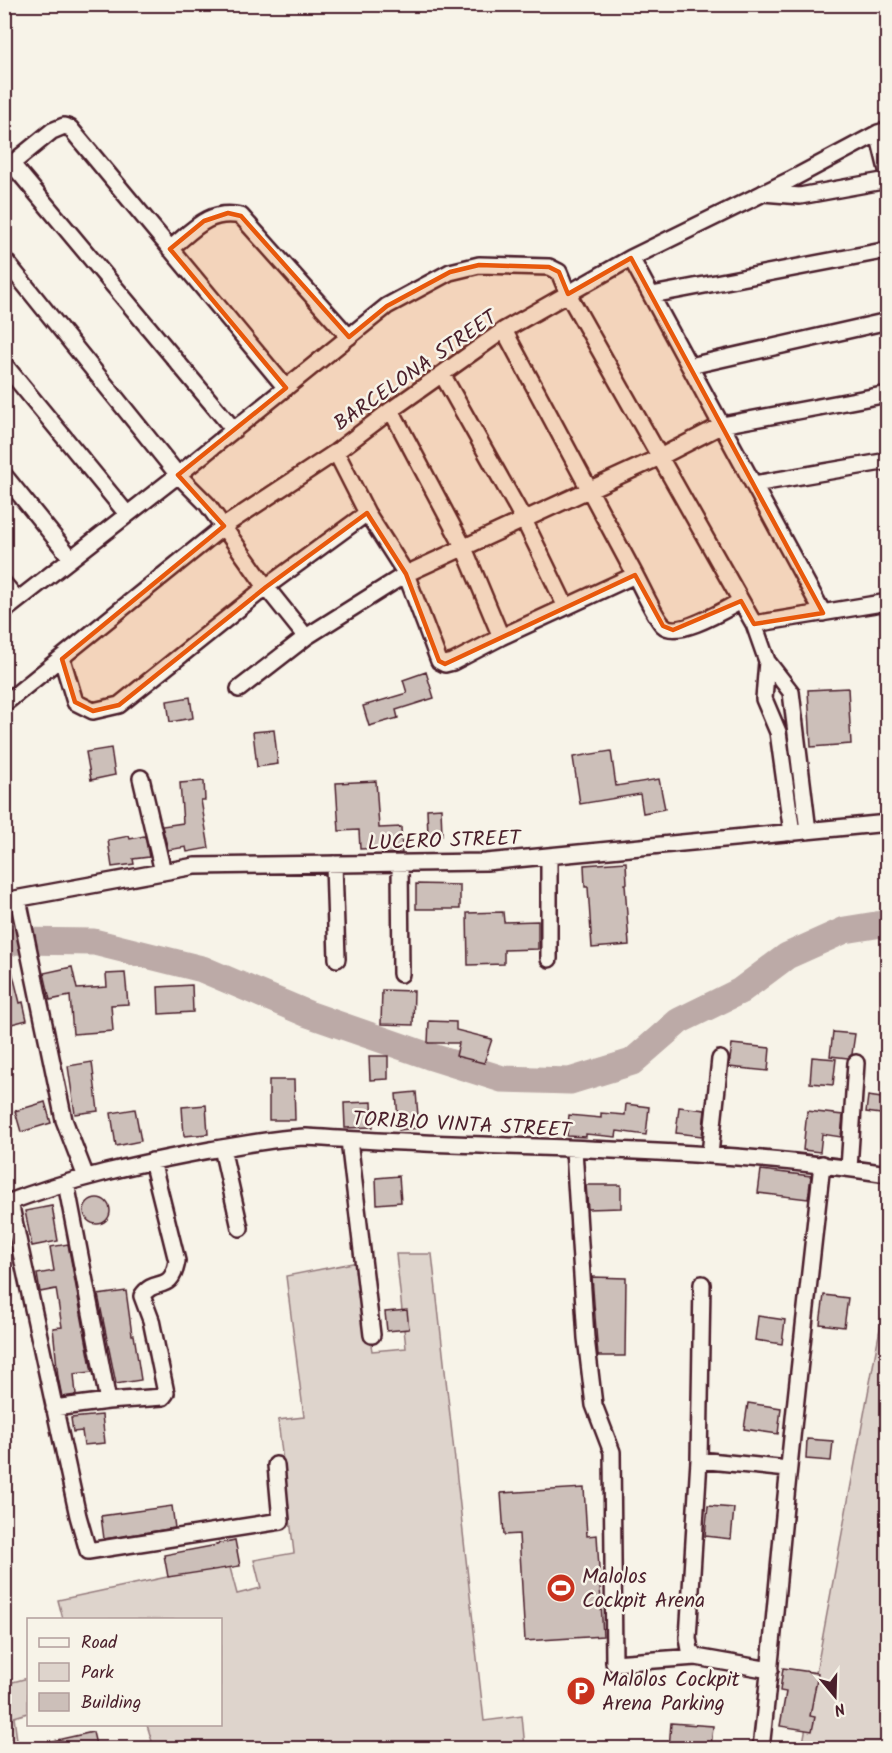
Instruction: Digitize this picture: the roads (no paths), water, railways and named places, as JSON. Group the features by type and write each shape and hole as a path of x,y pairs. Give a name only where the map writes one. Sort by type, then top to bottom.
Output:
{"street":[{"path":"234,430 8,167 52,131 64,126 70,128 286,388"},
{"path":"883,131 888,174"},
{"name":"BARCELONA STREET","path":"4,704 224,526 336,452 504,330 632,258 883,131"},
{"path":"763,193 800,196 888,180"},
{"path":"170,249 204,221 216,215 228,213 242,216 349,337"},
{"path":"652,295 888,250"},
{"path":"632,258 823,613"},
{"path":"4,259 178,475 207,504 266,587 306,637"},
{"path":"4,610 178,475 387,306 450,272 479,265 549,267 559,272 568,294 754,624 767,661 791,692 808,831"},
{"path":"690,366 888,321"},
{"path":"504,330 663,626 673,630 687,627 741,601"},
{"path":"4,364 127,514"},
{"path":"442,374 524,520 566,607"},
{"path":"240,689 306,637 406,574 660,457 722,424 888,394"},
{"path":"391,410 464,548 501,637"},
{"path":"336,452 367,513 406,574 439,661 445,664 635,575"},
{"path":"754,484 888,461"},
{"path":"4,475 71,558"},
{"path":"62,658 75,702 93,711 119,705 266,587 367,513"},
{"path":"4,584 17,599"},
{"path":"754,624 888,602"},
{"path":"767,661 764,699 778,732 792,832"},
{"path":"772,714 794,710"},
{"path":"141,778 163,872"},
{"name":"LUCERO STREET","path":"11,900 195,866 486,862 888,823"},
{"path":"549,856 549,959"},
{"path":"334,864 337,959"},
{"path":"400,864 401,974"},
{"path":"11,900 24,930 32,961 64,1120 86,1177"},
{"path":"710,1154 720,1059"},
{"path":"849,1168 856,1063"},
{"name":"TORIBIO VINTA STREET","path":"7,1203 86,1177 152,1161 278,1138 306,1137 710,1154 822,1164 888,1174"},
{"path":"349,1140 372,1335"},
{"path":"222,1148 240,1228"},
{"path":"574,1150 586,1338 594,1405 612,1452 614,1663 696,1657 770,1670"},
{"path":"54,1408 163,1396 166,1393 151,1320 142,1296 149,1288 169,1281 174,1275 177,1261 152,1161"},
{"path":"760,1749 822,1164"},
{"path":"66,1183 108,1401"},
{"path":"7,1203 78,1516 88,1551 281,1521 276,1465"},
{"path":"696,1657 690,1650 688,1638 699,1460 702,1284"},
{"path":"699,1460 788,1469"}],"waterway":[{"path":"4,945 15,941 94,942 202,969 308,1014 502,1079 570,1081 632,1062 679,1021 740,991 787,956 845,930 888,923"}],"place":[{"name":"Malolos Cockpit Arena","path":"561,1588"},
{"name":"Malolos Cockpit Arena Parking","path":"581,1691"}]}
